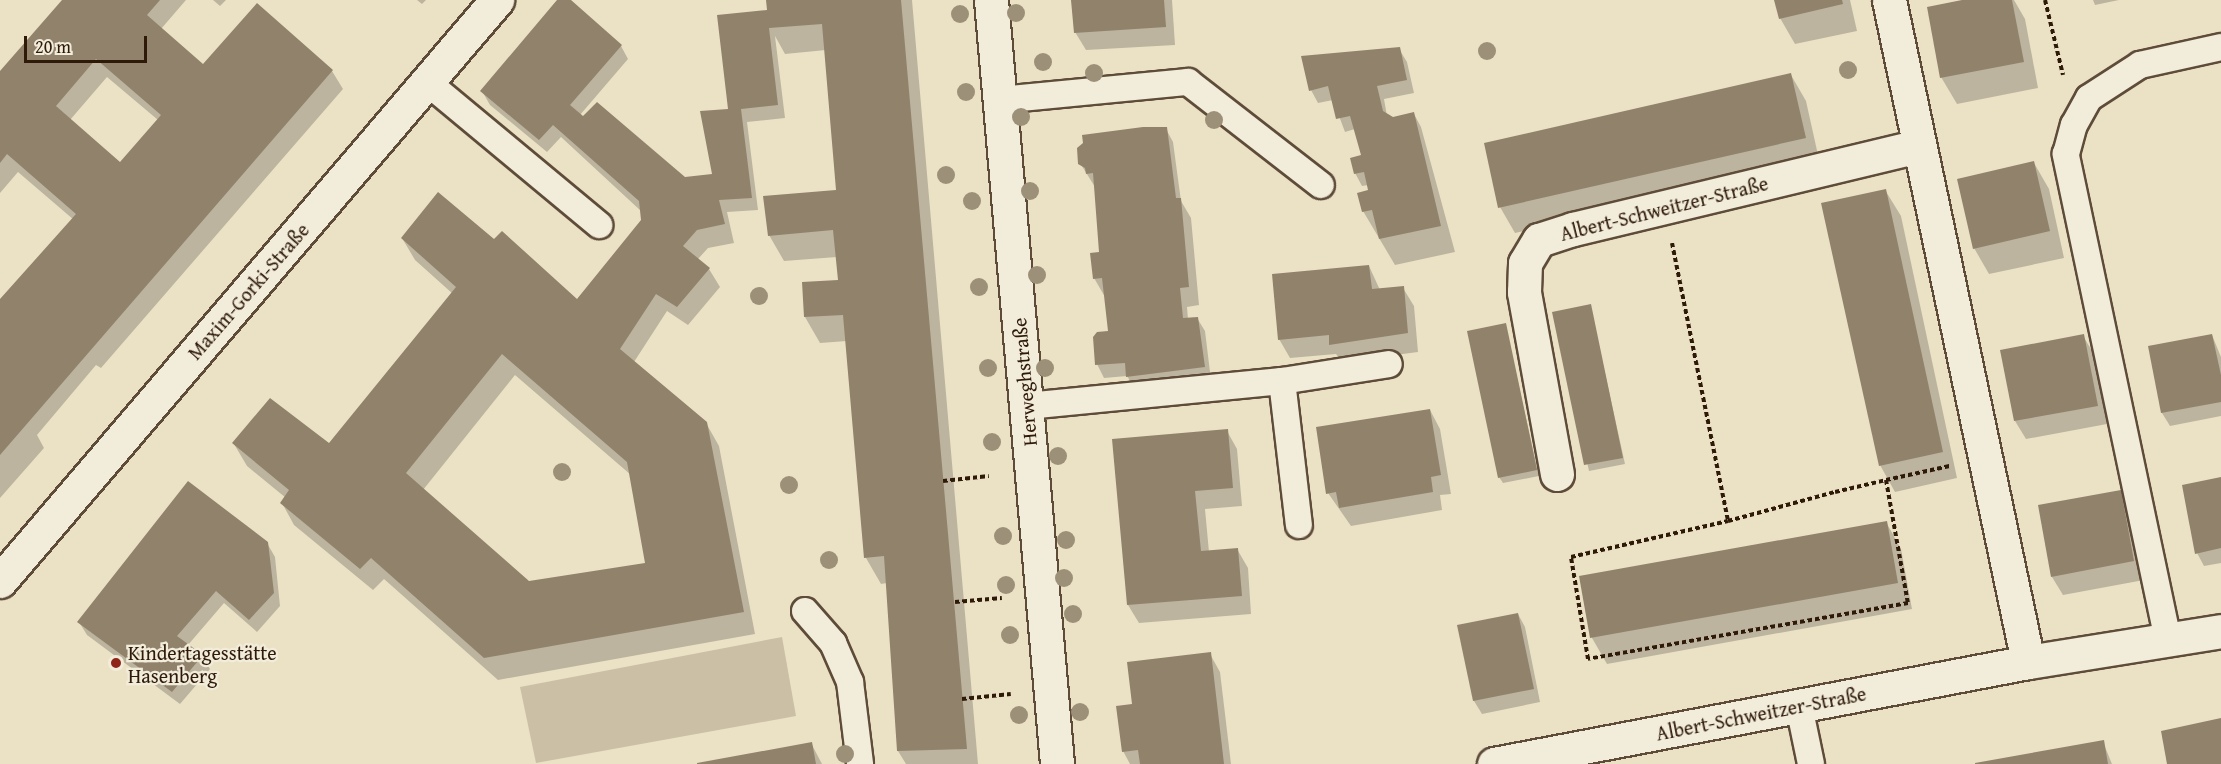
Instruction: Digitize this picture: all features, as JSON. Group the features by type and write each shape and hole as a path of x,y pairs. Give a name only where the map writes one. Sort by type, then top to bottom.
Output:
{"street":[{"name":"Maxim-Gorki-Straße","path":"0,581 497,0"},
{"name":"Herweghstraße","path":"991,0 1057,764"},
{"path":"1890,0 1918,146 2028,662"},
{"name":"Albert-Schweitzer-Straße","path":"1557,474 1524,291 1525,263 1539,240 1665,206 1918,146"},
{"name":"Albert-Schweitzer-Straße","path":"1494,764 2028,662 2221,631"}],"lane":[{"path":"2168,640 2066,154 2074,125 2089,98 2140,65 2221,47"},
{"path":"427,82 599,225"},
{"path":"999,100 1188,82 1322,185"},
{"path":"1027,406 1282,381 1389,364"},
{"path":"1282,381 1299,525"},
{"path":"806,611 833,643 850,682 861,764"},
{"path":"1799,706 1812,764"}],"path":[{"path":"2045,0 2074,125"},
{"path":"1665,206 1728,521"},
{"path":"1886,480 1908,603 1588,659 1571,557 1728,521 1886,480 1984,459"},
{"path":"943,481 989,476"},
{"path":"955,602 1002,598"},
{"path":"962,699 1011,694"}],"shaded area":[{"path":"782,637 796,716 536,763 520,687"}],"building":[{"path":"62,0 160,0 147,15 203,64 257,3 333,70 0,455 0,299 76,214 7,154 0,163 0,71","holes":["96,59 161,115 120,162 56,106"]},
{"path":"557,0 571,0 622,45 570,105 583,116 597,102 685,177 712,174 700,111 728,109 717,15 767,10 766,0 901,0 967,749 897,751 884,556 864,558 843,315 804,317 802,282 838,280 833,230 768,236 763,196 836,190 822,24 769,28 778,105 741,109 752,198 719,200 725,224 697,230 683,246 710,268 677,307 656,294 620,349 707,422 744,612 484,658 371,558 360,569 280,503 289,490 232,443 270,398 329,443 456,287 401,238 438,192 494,239 502,231 577,299 641,220 639,201 553,125 539,140 480,91","holes":["502,354 627,462 645,563 529,581 406,473"]},
{"path":"1071,0 1164,0 1166,27 1074,33"},
{"path":"1774,0 1842,0 1843,4 1779,19"},
{"path":"1962,0 2012,0 2024,62 1940,78 1927,7"},
{"path":"1400,47 1407,80 1377,86 1383,111 1393,117 1414,112 1441,226 1379,239 1372,210 1362,212 1357,193 1368,190 1364,172 1354,174 1350,158 1361,155 1350,116 1336,119 1328,86 1309,91 1301,56"},
{"path":"1791,73 1806,138 1498,208 1484,143"},
{"path":"1143,127 1167,127 1176,198 1181,198 1189,287 1180,288 1183,318 1198,317 1205,367 1126,377 1125,363 1095,365 1093,337 1097,332 1108,331 1102,278 1093,279 1090,253 1099,252 1093,173 1086,174 1085,168 1078,164 1077,148 1083,143 1082,135"},
{"path":"2034,161 2050,231 1973,249 1957,179"},
{"path":"1886,189 1943,452 1879,466 1821,203"},
{"path":"1369,265 1372,289 1404,286 1408,333 1329,345 1329,335 1278,340 1272,274"},
{"path":"1591,304 1623,458 1584,465 1552,312"},
{"path":"1506,323 1537,470 1498,478 1467,331"},
{"path":"2084,334 2098,406 2014,421 2000,350"},
{"path":"2212,334 2221,375 2221,402 2161,413 2148,346"},
{"path":"1430,409 1441,475 1431,477 1433,492 1339,508 1336,492 1326,494 1316,427"},
{"path":"1228,429 1233,488 1195,491 1201,551 1238,548 1242,596 1127,605 1112,439"},
{"path":"2221,477 2221,548 2195,554 2182,485"},
{"path":"188,481 268,542 274,593 249,620 216,591 177,636 203,655 172,692 77,622"},
{"path":"2121,490 2134,561 2051,577 2038,505"},
{"path":"1887,521 1898,583 1590,638 1579,576"},
{"path":"1518,613 1534,689 1473,701 1457,625"},
{"path":"1211,652 1224,764 1140,764 1138,750 1122,752 1116,706 1132,704 1127,662"},
{"path":"2221,718 2221,764 2167,764 2161,731"},
{"path":"2104,740 2108,764 1975,764 1975,763"},
{"path":"812,742 816,764 697,764 697,763"}],"place":[{"name":"Kindertagesstätte Hasenberg","path":"116,663"}]}
